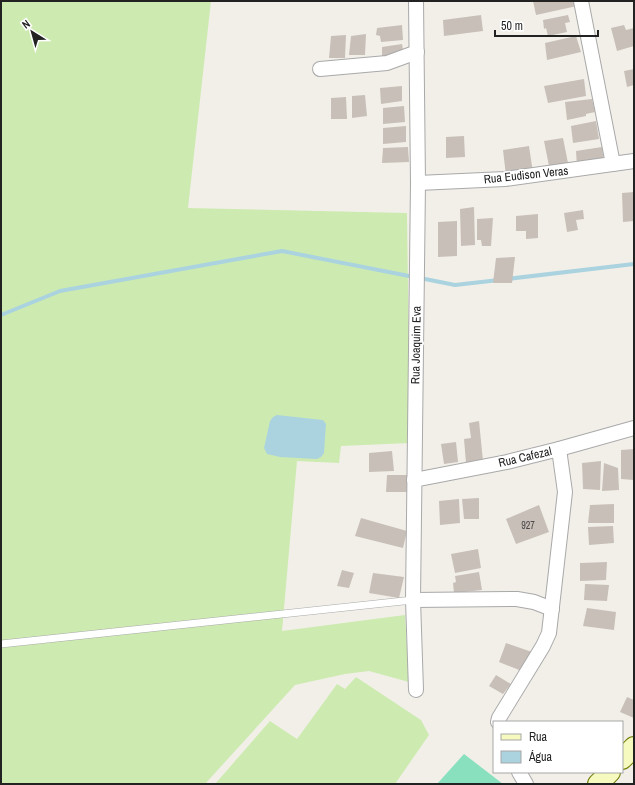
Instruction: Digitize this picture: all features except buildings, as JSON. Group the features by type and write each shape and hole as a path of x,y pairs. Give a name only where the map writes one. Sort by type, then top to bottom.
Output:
{"main road":[{"path":"623,758 634,747"},
{"path":"598,784 609,773"}],"street":[{"name":"Rua Joaquim Eva","path":"416,1 418,183 413,600 416,690"},
{"path":"581,1 613,164"},
{"path":"320,69 387,64 417,52"},
{"name":"Rua Eudison Veras","path":"418,183 505,179 634,161"},
{"name":"Rua Cafezal","path":"414,480 507,462 634,428"},
{"path":"498,721 544,646 549,633 565,492 560,449"},
{"path":"413,600 517,599 534,602 552,609"},
{"path":"519,773 526,784"}],"lane":[{"path":"1,644 413,600"}],"green space":[{"path":"1,1 211,1 188,208 407,213 410,443 341,446 339,463 297,461 282,631 405,615 409,682 369,671 345,674 295,685 205,784 1,784"},
{"path":"356,677 421,720 429,735 395,784 215,784 270,721 297,739 337,684 345,689"},
{"path":"464,754 503,784 437,784"}],"water":[{"path":"277,415 323,420 326,424 324,453 321,457 317,459 280,457 267,454 264,448 270,421"}],"waterway":[{"path":"1,315 60,291 282,251 414,277"},
{"path":"507,279 634,264"},
{"path":"420,278 455,285 499,280"}]}
